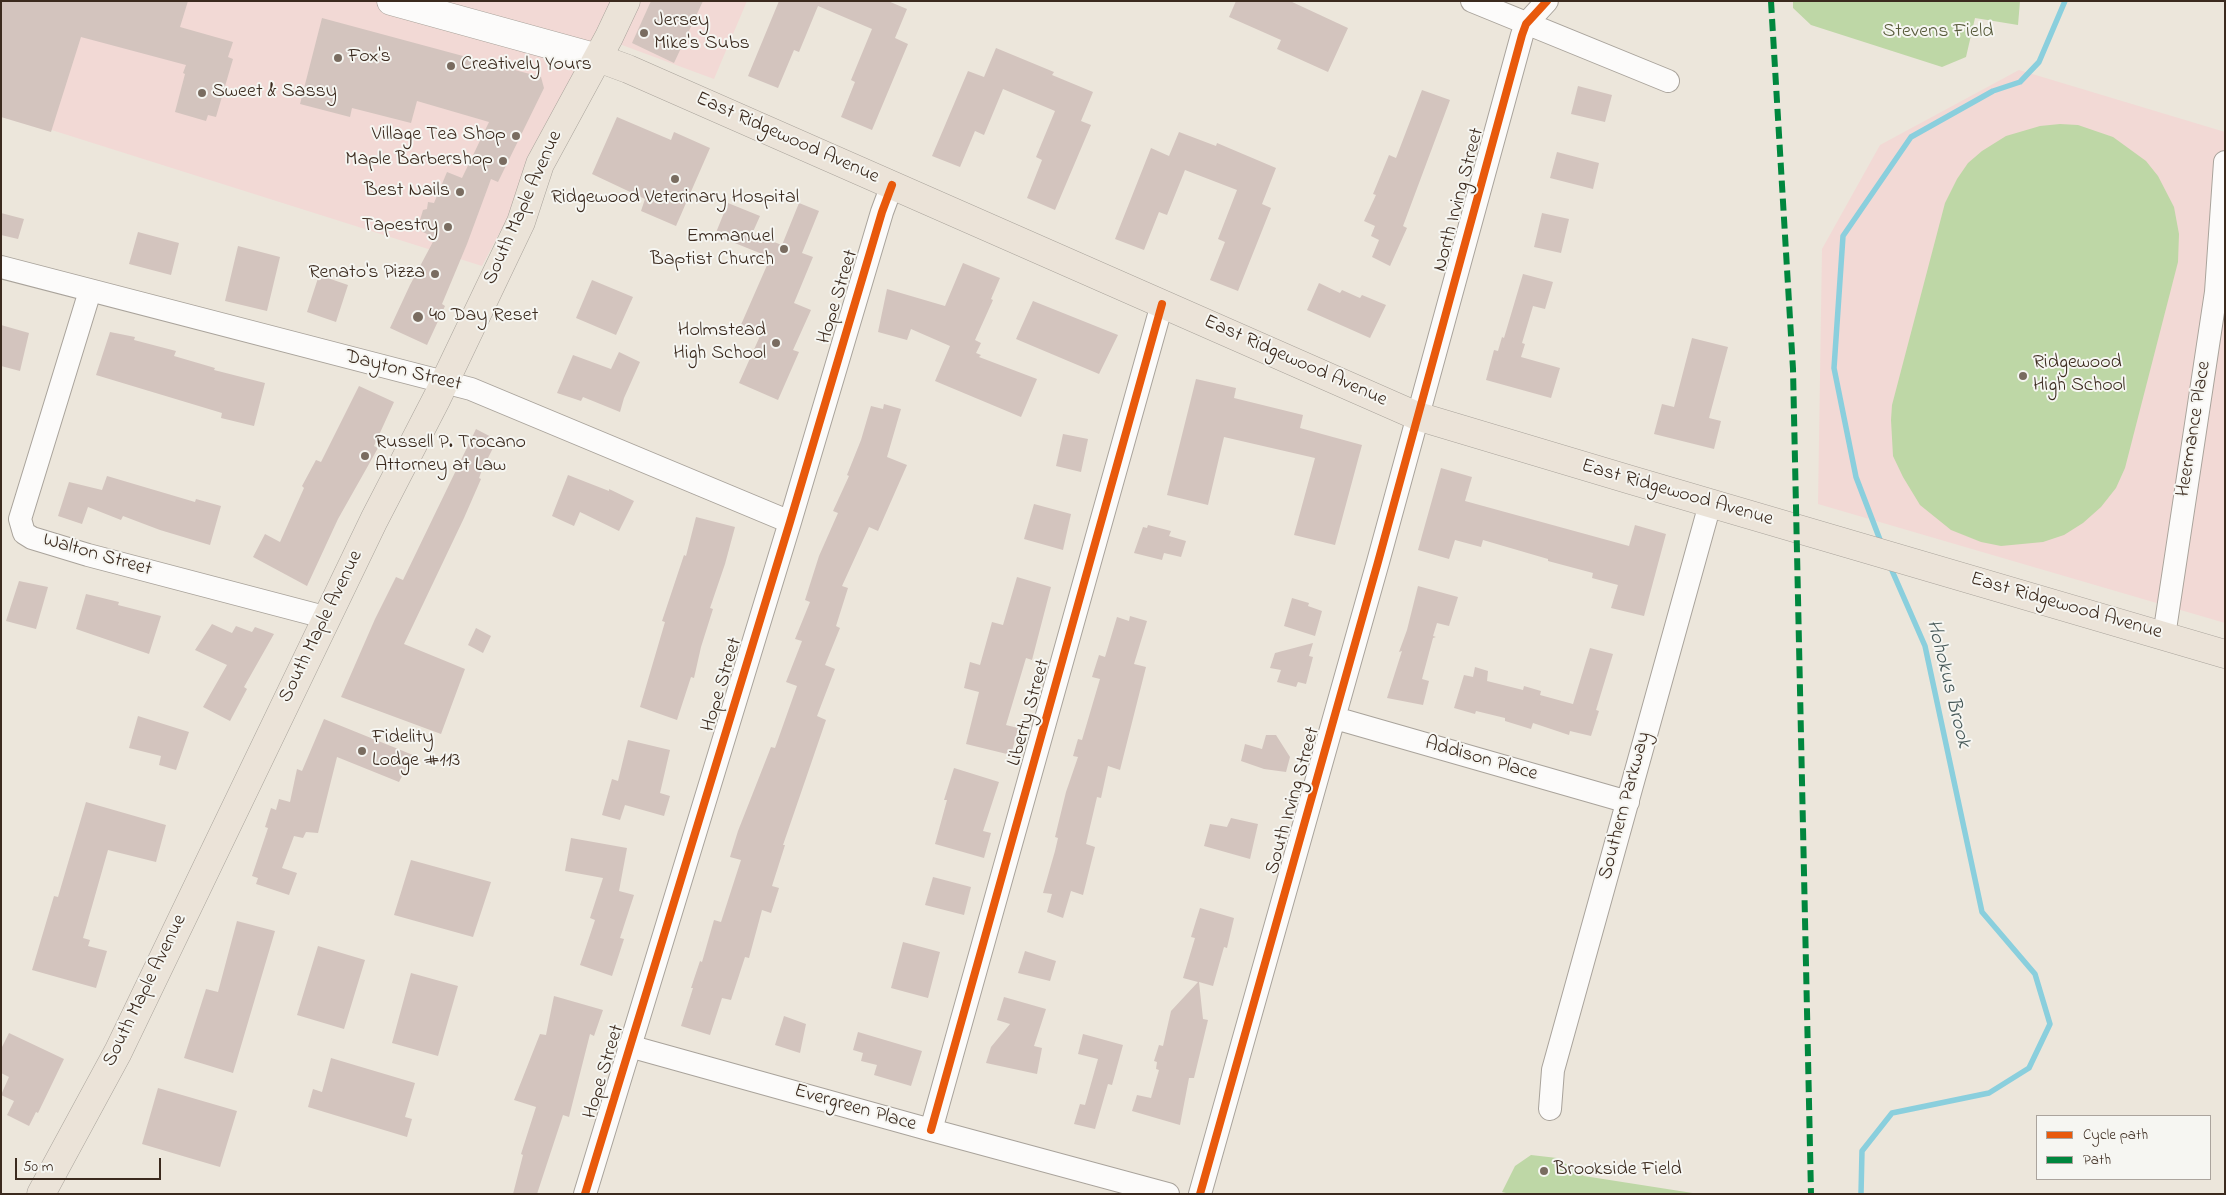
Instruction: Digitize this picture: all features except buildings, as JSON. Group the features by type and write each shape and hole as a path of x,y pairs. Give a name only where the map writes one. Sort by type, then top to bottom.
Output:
{"main road":[{"name":"South Maple Avenue","path":"41,1194 118,1052 374,520 444,382 520,222 540,164 598,58 626,1"},
{"name":"East Ridgewood Avenue","path":"598,58 628,69 1417,416 1710,504 2225,654"}],"street":[{"name":"East Ridgewood Avenue","path":"391,1 598,58"},
{"path":"1472,1 1668,82"},
{"name":"North Irving Street","path":"1417,416 1526,24 1547,1"},
{"name":"Heermance Place","path":"2164,636 2216,292 2225,162"},
{"name":"Hope Street","path":"585,1194 790,522 849,320 892,185"},
{"name":"Dayton Street","path":"1,267 471,389 790,522"},
{"name":"Walton Street","path":"90,291 20,519 24,532 32,538 88,555 328,618"},
{"name":"Liberty Street","path":"930,1130 1162,304"},
{"name":"South Irving Street","path":"1200,1194 1335,718 1417,416"},
{"name":"Southern Parkway","path":"1550,1109 1553,1070 1710,504"},
{"name":"Addison Place","path":"1335,718 1628,802"},
{"name":"Evergreen Place","path":"629,1046 1168,1194"}],"shaded area":[{"path":"1,1 747,1 714,79 603,38 482,266 1,114"},
{"name":"Ridgewood High School","path":"2019,70 2225,132 2225,623 1818,504 1822,249 1880,145"}],"green space":[{"name":"Stevens Field","path":"1793,1 2020,1 2018,25 1975,18 1966,57 1942,67 1811,25 1793,8"},
{"path":"2078,125 2113,137 2146,161 2158,176 2174,207 2179,234 2178,262 2125,468 2116,488 2101,507 2083,523 2064,535 2043,542 2001,546 1981,542 1951,530 1920,505 1893,456 1892,405 1945,203 1957,179 1968,163 1982,151 2006,136 2040,126"},
{"name":"Brookside Field","path":"1531,1155 1557,1158 1584,1176 1699,1194 1510,1194 1502,1192 1515,1166"}],"waterway":[{"name":"Hohokus Brook","path":"1882,545 1856,477 1834,368 1843,236 1911,137 1993,91 2020,82 2039,62 2065,1"},
{"name":"Hohokus Brook","path":"1861,1194 1862,1151 1892,1113 1989,1093 2029,1068 2050,1024 2035,974 1982,912 1925,646 1890,566"}],"marked path":[{"path":"1771,1 1793,369 1811,1194"}],"cycle path":[{"path":"1200,1194 1378,562 1522,35 1526,24 1547,1"},
{"path":"585,1194 790,522 882,212 892,185"},
{"path":"931,1130 1162,304"}],"place":[{"name":"Jersey Mike's Subs","path":"644,33"},
{"name":"Fox's","path":"338,58"},
{"name":"Creatively Yours","path":"451,66"},
{"name":"Sweet & Sassy","path":"202,93"},
{"name":"Village Tea Shop","path":"516,136"},
{"name":"Maple Barbershop","path":"503,161"},
{"name":"Ridgewood Veterinary Hospital","path":"675,179"},
{"name":"Best Nails","path":"460,192"},
{"name":"Tapestry","path":"448,227"},
{"name":"Emmanuel Baptist Church","path":"784,249"},
{"name":"Renato's Pizza","path":"435,274"},
{"name":"40 Day Reset","path":"418,317"},
{"name":"Holmstead High School","path":"776,343"},
{"name":"Ridgewood High School","path":"2023,376"},
{"name":"Russell P. Trocano Attorney at Law","path":"365,456"},
{"name":"Fidelity Lodge #113","path":"362,751"},
{"name":"Brookside Field","path":"1544,1171"}]}
